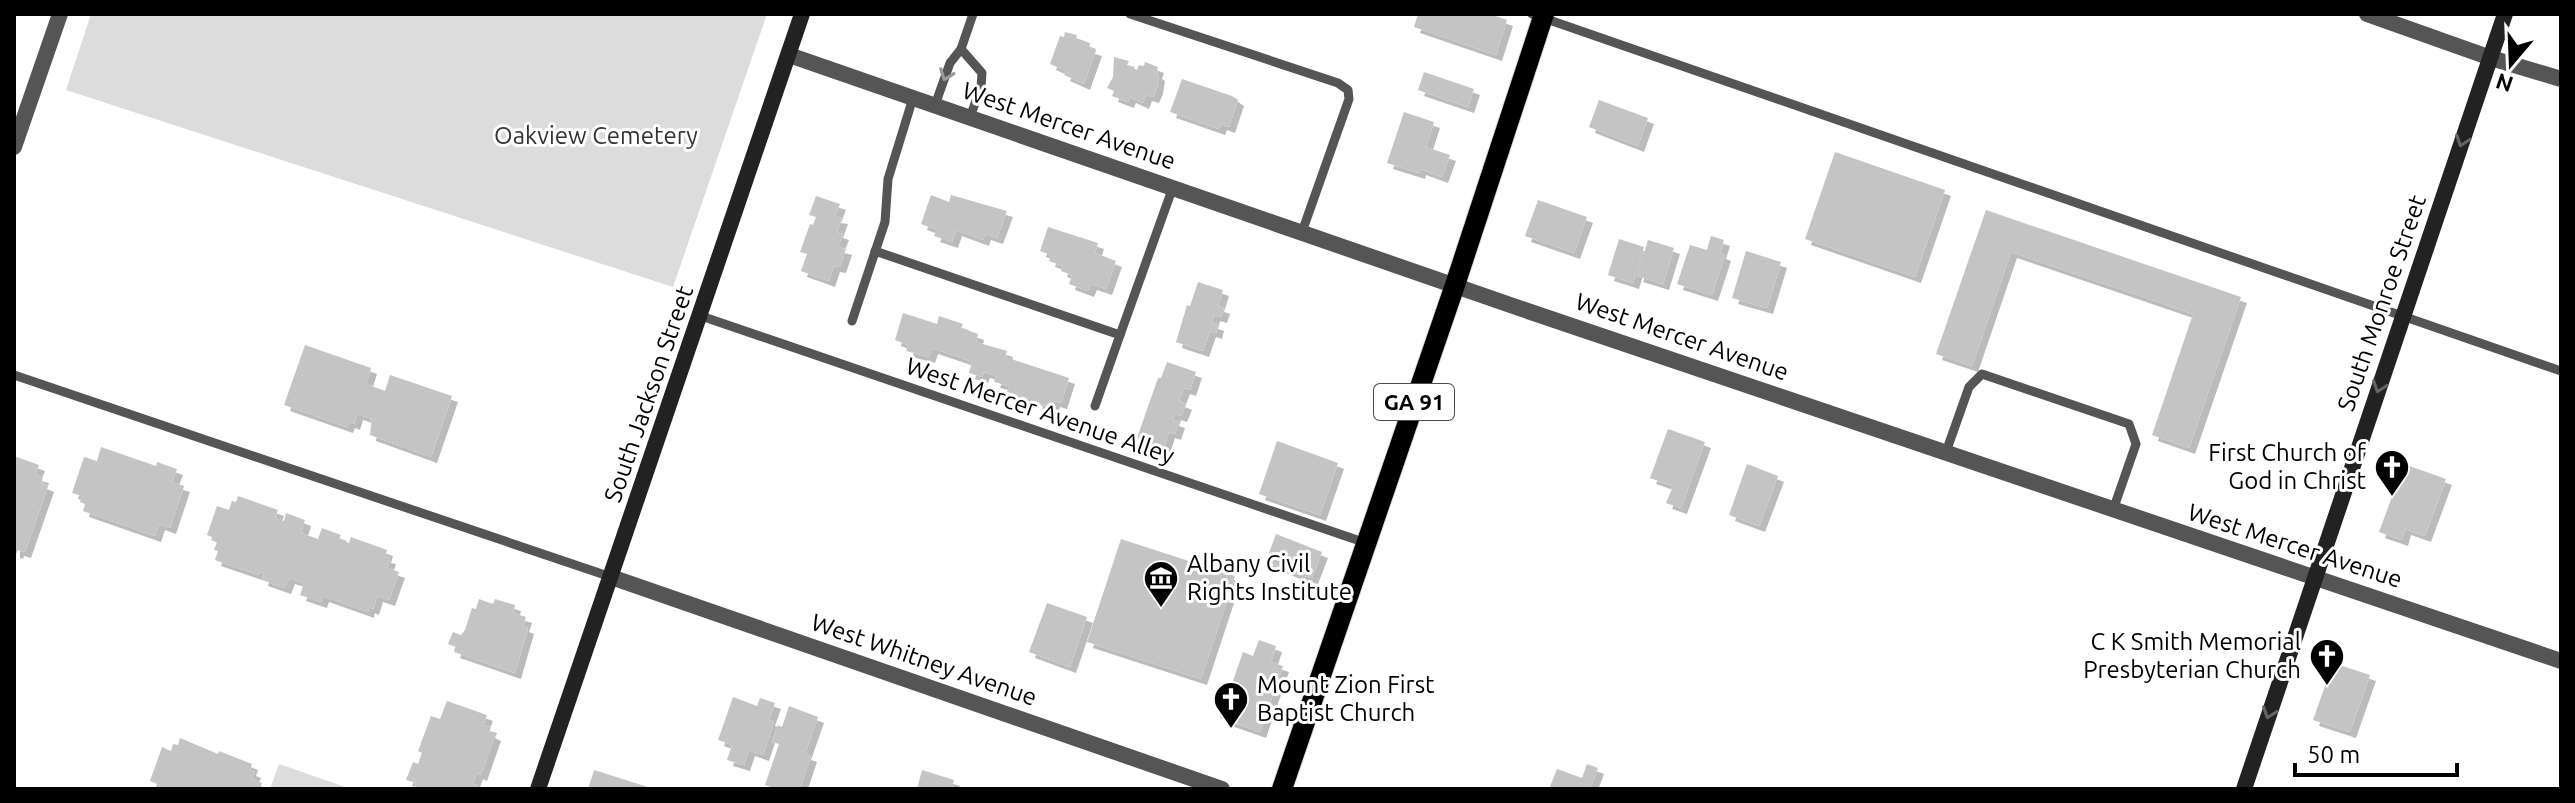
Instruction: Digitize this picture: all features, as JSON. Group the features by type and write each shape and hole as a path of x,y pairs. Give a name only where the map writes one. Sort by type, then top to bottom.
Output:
{"main road":[{"name":"South Jackson Street","path":"538,789 802,14"},
{"name":"South Monroe Street","path":"2244,789 2505,14"},
{"name":"GA 91","path":"1282,789 1455,285 1540,15"}],"street":[{"path":"14,147 60,14"},
{"path":"2367,14 2561,79"},
{"name":"West Mercer Avenue","path":"789,55 2561,661"},
{"name":"West Whitney Avenue","path":"611,577 1222,789"}],"lane":[{"path":"935,105 950,63 961,49 973,14"},
{"path":"1130,14 1338,83 1348,90 1349,99 1302,232"},
{"path":"1540,15 2561,371"},
{"path":"961,49 982,73 981,87 970,117"},
{"path":"852,321 885,222 888,179 913,98"},
{"path":"1095,406 1173,187"},
{"path":"875,251 1120,335"},
{"name":"West Mercer Avenue Alley","path":"701,316 1366,543"},
{"path":"1946,452 1969,387 1982,374 2129,424 2136,444 2113,510"},
{"path":"14,375 611,577"}],"green space":[{"name":"Oakview Cemetery","path":"91,14 767,14 673,287 66,90"},
{"path":"279,764 351,789 270,789"}],"building":[{"path":"1418,14 1490,14 1507,20 1496,55 1414,27"},
{"path":"1065,32 1077,35 1076,38 1090,43 1089,48 1096,50 1084,84 1050,64 1060,36 1064,37"},
{"path":"1114,57 1129,61 1127,65 1137,70 1145,62 1158,67 1157,88 1153,97 1146,95 1143,103 1130,97 1128,102 1112,96 1114,91 1107,88 1113,77"},
{"path":"1424,72 1474,89 1468,107 1418,90"},
{"path":"1182,79 1238,100 1229,127 1221,124 1219,129 1170,112"},
{"path":"1599,100 1648,118 1638,146 1589,127"},
{"path":"1404,112 1434,122 1426,147 1450,155 1442,177 1387,163"},
{"path":"1835,152 1945,190 1915,277 1805,239"},
{"path":"931,195 949,202 951,195 1007,211 997,238 985,234 983,240 956,230 952,242 934,236 937,230 921,224"},
{"path":"816,196 840,204 835,217 842,218 837,232 843,234 838,247 846,249 840,267 834,266 829,281 801,271 807,254 800,252 810,224 813,225 816,217 809,215"},
{"path":"1538,200 1587,217 1574,253 1525,236"},
{"path":"1986,210 2241,297 2189,448 2152,435 2193,314 2011,252 1972,366 1936,354"},
{"path":"1048,227 1098,243 1095,253 1116,261 1106,289 1091,284 1088,291 1069,284 1072,275 1061,271 1063,266 1049,261 1051,255 1040,251"},
{"path":"1711,236 1724,240 1720,253 1725,255 1712,295 1677,284 1690,245 1707,250"},
{"path":"1619,239 1644,247 1633,283 1608,275"},
{"path":"1648,240 1674,248 1663,284 1637,276"},
{"path":"1746,251 1781,262 1767,308 1732,298"},
{"path":"1198,282 1223,290 1218,306 1224,308 1221,317 1214,315 1212,323 1218,325 1216,333 1210,331 1203,351 1176,342 1187,305 1190,306"},
{"path":"903,313 937,324 939,316 963,324 961,328 978,334 976,342 1007,351 1005,357 1069,378 1061,403 1054,401 1052,407 1007,392 1009,386 994,382 996,376 984,372 982,377 969,373 972,362 962,358 932,348 929,357 906,351 908,345 895,340"},
{"path":"305,345 371,368 366,384 385,391 390,375 452,396 431,457 370,435 372,419 357,414 354,424 349,422 347,427 284,405"},
{"path":"1167,362 1196,372 1190,390 1184,388 1179,401 1186,404 1181,416 1175,414 1173,420 1179,422 1175,434 1169,432 1164,448 1137,438 1158,378 1161,378"},
{"path":"1668,429 1705,442 1681,508 1666,503 1673,486 1650,478"},
{"path":"1277,441 1338,463 1320,515 1259,494"},
{"path":"101,447 156,466 157,462 177,469 172,482 184,486 170,528 159,524 155,536 83,511 85,504 80,502 82,496 72,493 84,457 97,461"},
{"path":"14,456 39,465 35,475 43,477 41,483 48,486 25,552 18,550 17,553 14,552"},
{"path":"1747,464 1778,476 1759,526 1729,515"},
{"path":"2404,464 2446,479 2425,536 2405,529 2402,540 2379,532"},
{"path":"238,496 278,510 275,518 284,521 286,513 305,520 301,533 318,539 322,528 341,535 339,539 349,543 351,537 387,550 385,557 390,558 387,568 399,572 389,600 377,596 373,609 369,607 368,612 323,596 321,602 300,595 304,583 289,578 285,588 262,580 264,573 260,572 259,575 215,560 217,542 207,535 217,506 229,510"},
{"path":"1276,534 1322,552 1312,578 1266,561"},
{"name":"Albany Civil Rights Institute","path":"1121,539 1235,576 1201,679 1087,642"},
{"path":"479,599 493,604 495,599 515,605 513,613 526,617 523,626 528,628 515,673 454,652 456,647 448,644 453,632 461,635 465,630 472,608 476,609"},
{"path":"1047,603 1087,617 1070,667 1029,652"},
{"path":"1259,640 1276,646 1271,662 1283,666 1260,732 1220,718 1243,652 1253,656"},
{"path":"2333,663 2370,675 2350,732 2313,720"},
{"path":"733,697 757,706 760,698 775,703 769,720 774,722 763,755 749,750 744,765 727,760 732,745 718,740"},
{"path":"447,701 487,715 483,725 491,727 489,732 495,735 481,775 477,773 473,784 479,786 478,789 414,789 416,783 406,780 413,762 418,764 422,753 418,751 431,716 440,719"},
{"path":"789,706 818,717 805,754 811,756 800,789 776,789 765,785 779,744 772,742 778,725 782,727"},
{"path":"180,738 252,764 250,770 255,772 252,779 262,783 260,789 158,789 160,785 150,781 162,747 171,751"},
{"path":"1587,764 1598,768 1590,789 1549,789 1557,769 1582,778"},
{"path":"594,770 651,788 651,789 588,789"},
{"path":"922,770 954,780 951,789 917,789"}],"place":[{"name":"First Church of God in Christ","path":"2392,498"},
{"name":"Albany Civil Rights Institute","path":"1161,609"},
{"name":"C K Smith Memorial Presbyterian Church","path":"2327,687"},
{"name":"Mount Zion First Baptist Church","path":"1231,730"}]}
